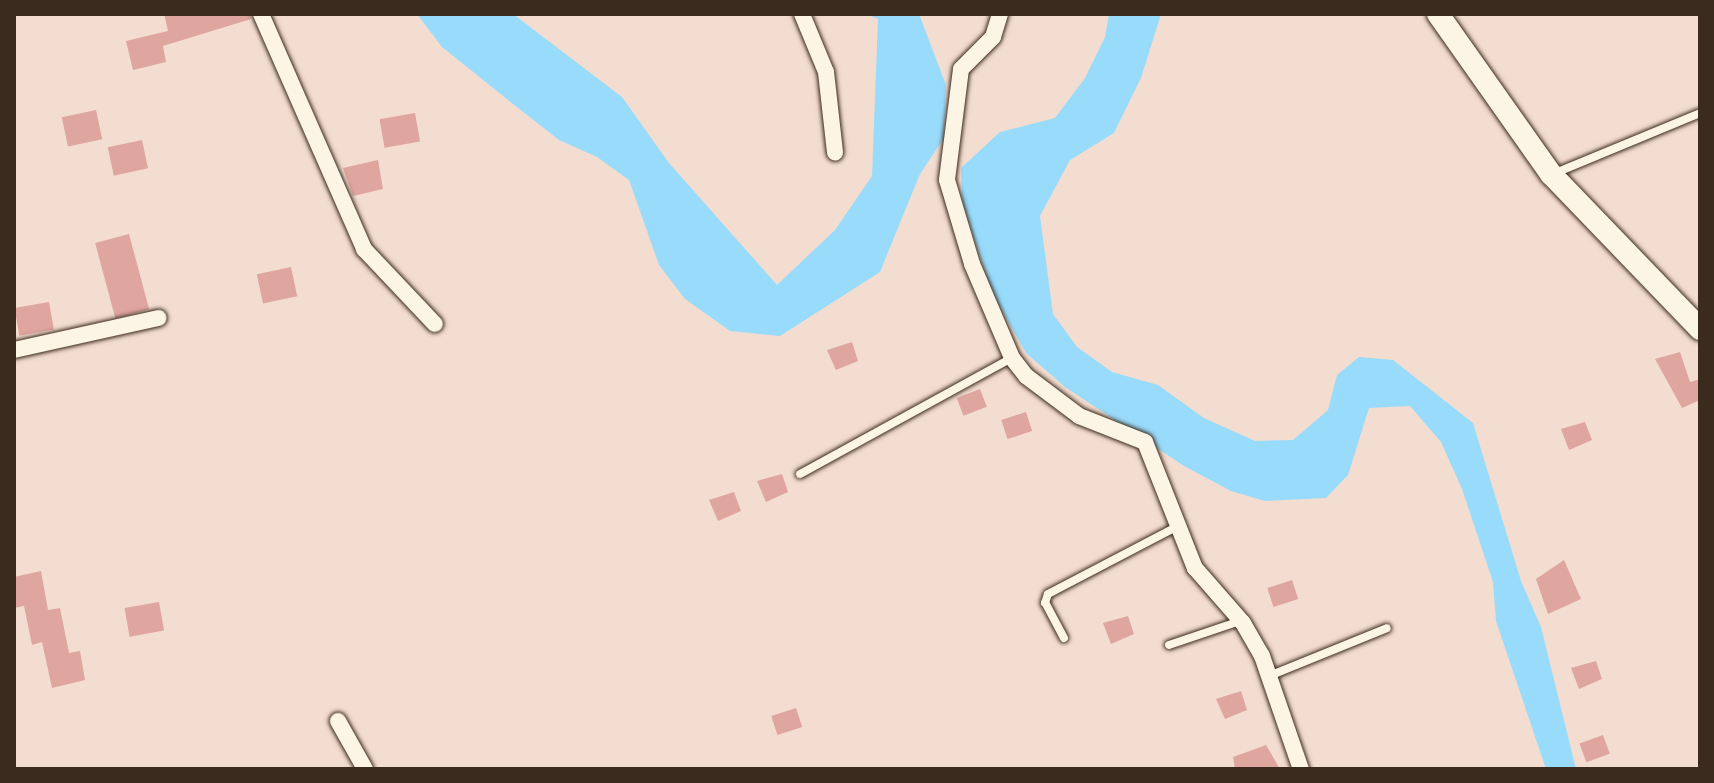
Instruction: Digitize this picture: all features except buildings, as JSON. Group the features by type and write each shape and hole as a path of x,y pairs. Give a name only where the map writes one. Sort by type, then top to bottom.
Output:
{"street":[{"path":"261,14 364,249 435,324"},
{"path":"802,14 826,72 835,152"},
{"path":"1000,14 993,37 961,69 947,184 972,264 1012,358 1026,376 1079,416 1144,441 1181,525 1195,568 1241,621 1268,676 1301,769"},
{"path":"1438,14 1551,174 1700,329"},
{"path":"14,350 158,318"},
{"path":"338,721 365,769"}],"lane":[{"path":"1551,174 1700,113"},
{"path":"800,474 1012,358"},
{"path":"1064,638 1045,603 1048,594 1181,525"},
{"path":"1169,645 1241,621"},
{"path":"1268,676 1387,628"}],"water":[{"path":"417,14 513,14 622,97 669,163 777,285 835,230 872,176 878,19 866,14 919,14 946,85 944,138 920,174 880,272 780,336 730,331 685,299 659,265 629,180 597,157 559,140 513,104 442,47"},
{"path":"1109,14 1161,14 1141,78 1114,133 1070,160 1040,216 1053,314 1077,347 1112,372 1158,385 1204,418 1255,441 1293,440 1328,410 1337,375 1359,357 1393,360 1473,423 1521,581 1541,627 1576,769 1546,769 1496,621 1493,582 1462,489 1441,442 1410,406 1369,408 1348,475 1326,498 1265,501 1231,491 1184,466 1065,387 1026,353 992,293 962,201 961,168 1000,132 1055,118 1085,78 1105,37"}]}
